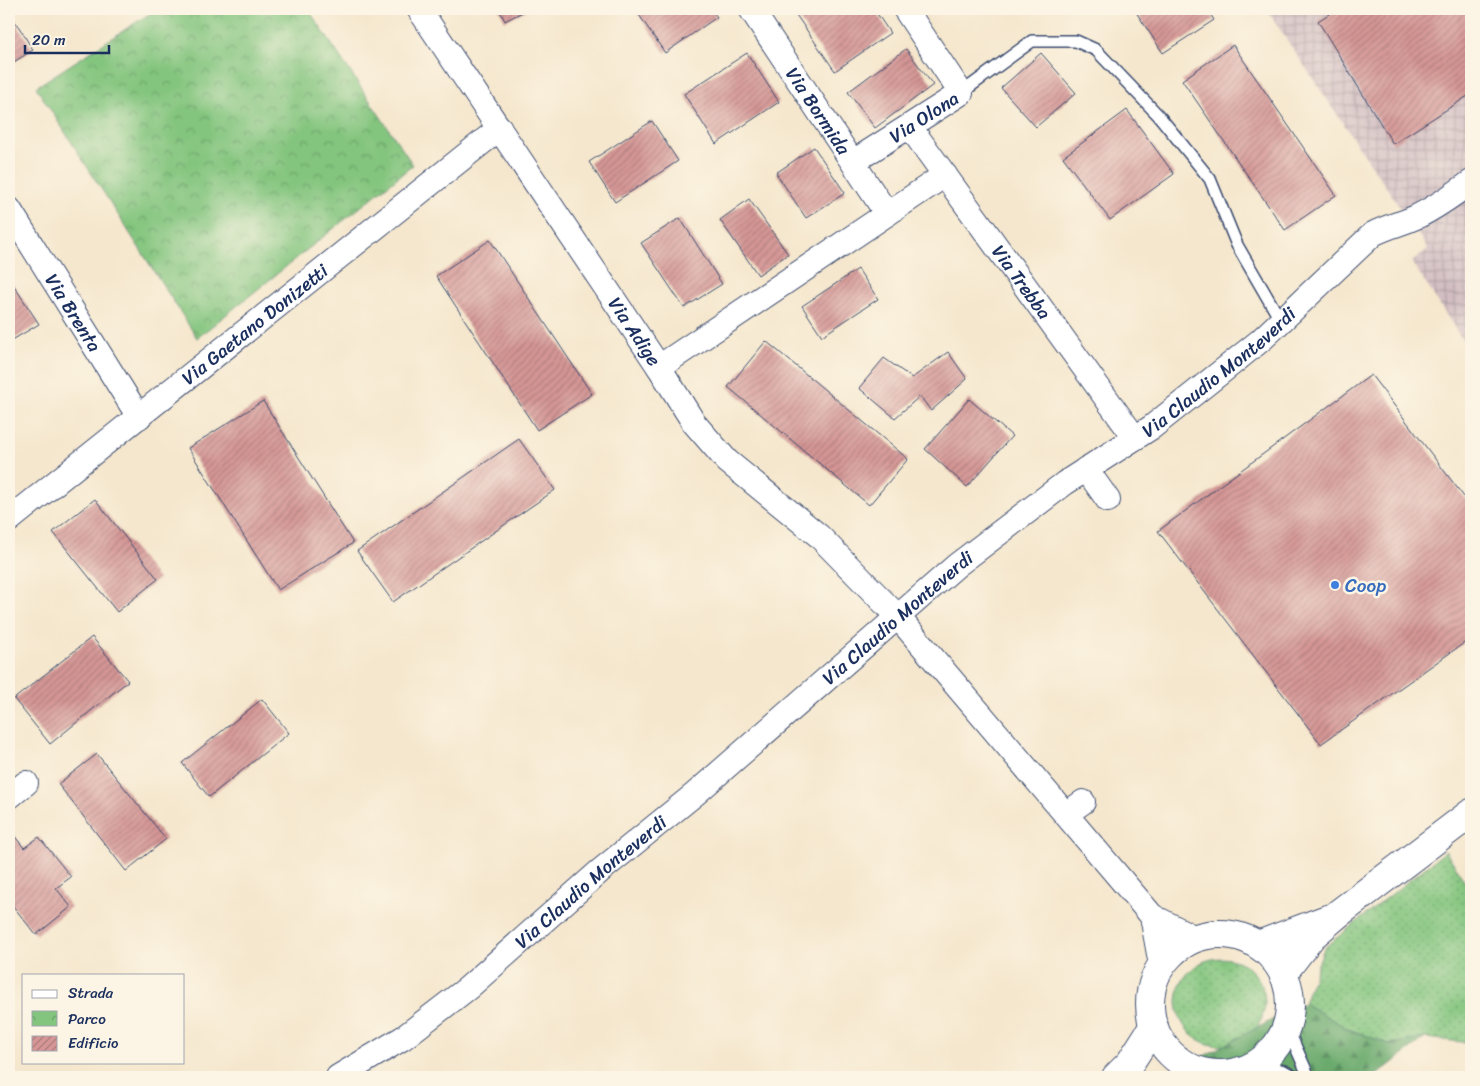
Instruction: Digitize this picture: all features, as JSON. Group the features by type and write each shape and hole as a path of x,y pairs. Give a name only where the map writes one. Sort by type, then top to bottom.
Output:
{"street":[{"name":"Via Adige","path":"419,9 659,366 945,175"},
{"name":"Via Bormida","path":"751,9 887,214"},
{"name":"Via Olona","path":"853,162 961,93 906,9"},
{"name":"Via Trebba","path":"910,127 1135,438"},
{"name":"Via Gaetano Donizetti","path":"9,520 500,128"},
{"name":"Via Claudio Monteverdi","path":"338,1077 403,1038 468,988 600,871 695,794 957,565 1086,469 1152,427 1230,365 1281,321 1373,234 1390,225 1415,218 1443,202 1471,182"},
{"name":"Via Brenta","path":"9,209 139,417"},
{"path":"659,366 694,422 727,461 819,536 898,617 1074,808 1152,916 1161,965"},
{"path":"1086,469 1108,500"},
{"path":"1283,973 1312,936 1339,913 1471,813"},
{"path":"1258,944 1339,913"},
{"path":"1152,916 1195,938"},
{"path":"1216,934 1238,936 1258,944 1272,957 1283,973 1288,989 1289,1007 1286,1025 1280,1040 1269,1053 1256,1063 1232,1072 1205,1072 1188,1066 1174,1057 1165,1048 1153,1027 1150,999 1152,984 1161,965 1176,949 1195,938 1216,934"},
{"path":"1116,1077 1130,1063 1153,1027"},
{"path":"1128,1077 1174,1057"}],"lane":[{"path":"961,93 1032,42 1076,41 1096,50 1159,116 1210,179 1237,245 1281,321"},
{"path":"1286,1025 1309,1077"},
{"path":"1256,1063 1284,1071 1295,1077"}],"shaded area":[{"path":"1266,9 1471,9 1471,353 1412,262 1428,249"}],"green space":[{"path":"157,9 308,9 413,165 197,338 36,87"},
{"path":"1446,851 1471,892 1471,1043 1425,1038 1389,1044 1348,1029 1304,1003 1324,948"},
{"path":"1221,958 1238,961 1246,965 1258,977 1262,985 1265,1002 1262,1019 1258,1027 1246,1039 1238,1043 1221,1046 1204,1043 1196,1039 1184,1027 1180,1019 1177,1002 1180,985 1184,977 1196,965 1204,961"},
{"path":"1304,1003 1348,1029 1389,1044 1425,1038 1374,1077 1164,1077"}],"building":[{"path":"499,9 528,9 505,21"},
{"path":"635,9 711,9 717,17 665,53"},
{"path":"792,9 874,9 890,33 835,71"},
{"path":"1134,9 1207,9 1214,20 1163,53"},
{"path":"1337,9 1471,9 1471,94 1393,144 1318,21"},
{"path":"9,11 33,50 9,65"},
{"path":"1233,45 1336,195 1285,230 1182,80"},
{"path":"906,49 933,85 875,128 848,92"},
{"path":"747,53 779,102 716,144 684,94"},
{"path":"1041,53 1076,93 1036,127 1001,88"},
{"path":"1127,110 1174,174 1110,220 1063,157"},
{"path":"652,121 678,161 615,202 589,162"},
{"path":"814,147 845,193 806,218 776,173"},
{"path":"749,199 788,254 758,275 720,220"},
{"path":"680,218 722,284 684,308 641,243"},
{"path":"490,240 592,394 537,430 436,276"},
{"path":"858,269 878,299 822,336 802,306"},
{"path":"9,278 39,324 9,342"},
{"path":"766,341 908,459 869,505 728,387"},
{"path":"948,352 967,379 931,411 920,396 895,418 859,388 884,358 912,378"},
{"name":"Coop","path":"1371,375 1471,506 1471,638 1321,744 1158,531"},
{"path":"969,399 1012,436 967,487 925,449"},
{"path":"263,401 353,543 278,590 188,448"},
{"path":"519,439 555,490 393,602 357,551"},
{"path":"95,499 158,579 117,612 53,532"},
{"path":"92,637 128,681 50,744 14,699"},
{"path":"262,699 289,733 209,797 182,763"},
{"path":"97,754 166,839 126,871 58,784"},
{"path":"9,829 24,848 39,837 71,877 56,888 71,907 36,935 9,901"}],"place":[{"name":"Coop","path":"1335,585"}]}
